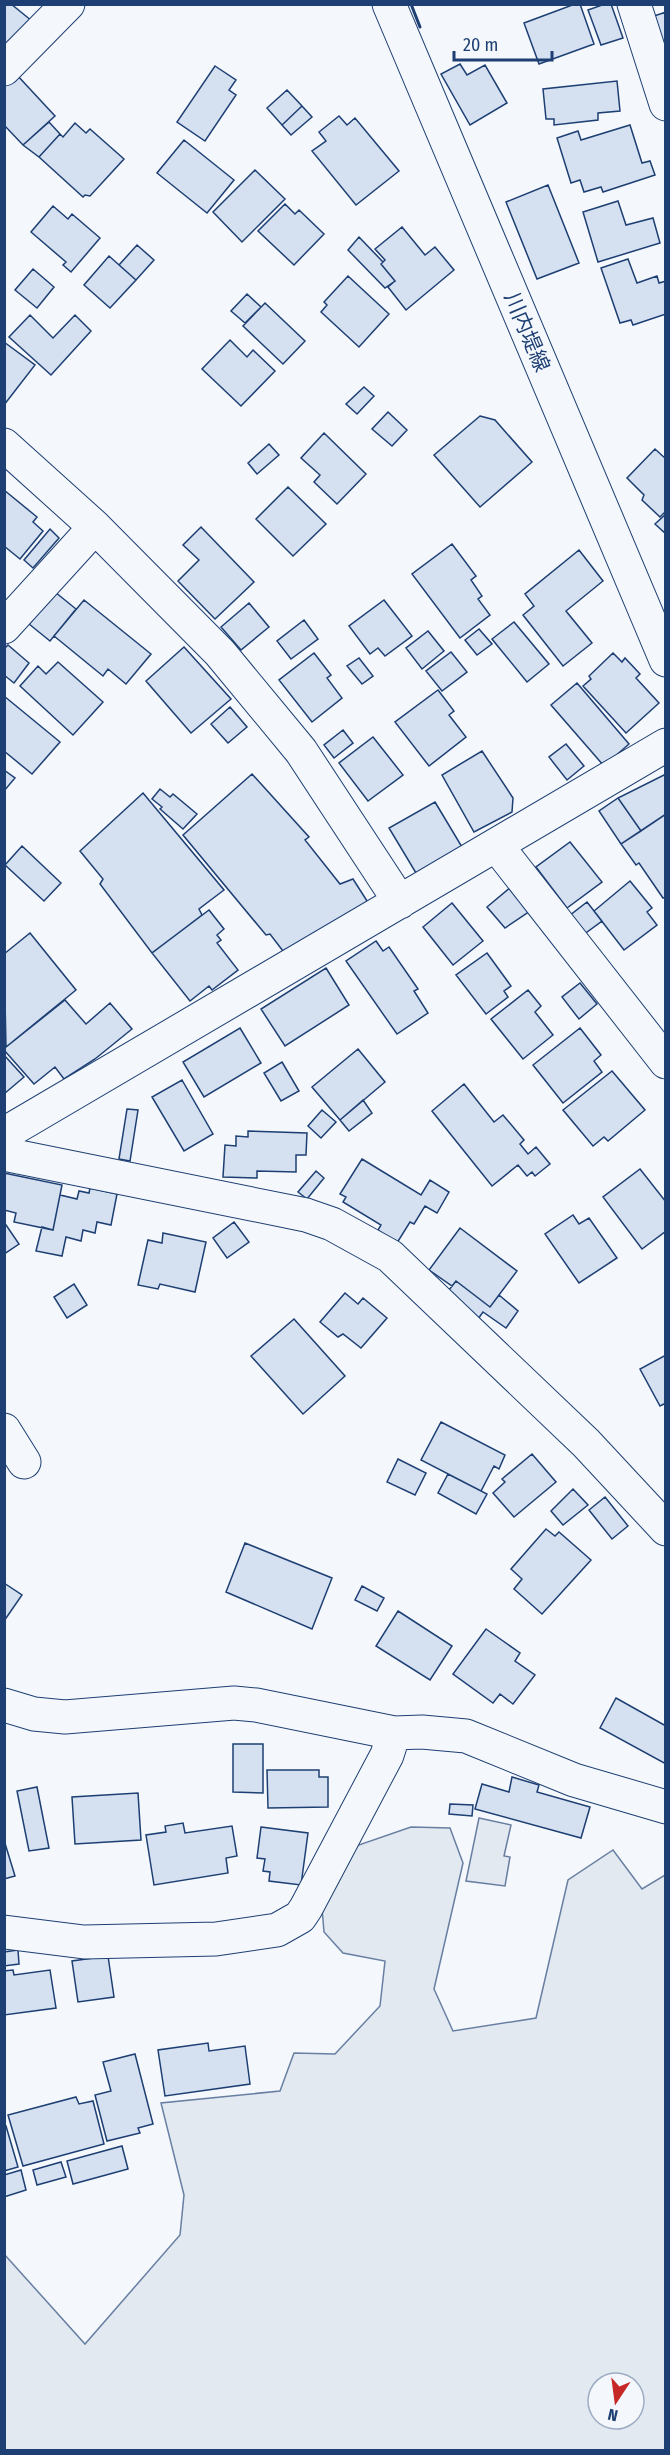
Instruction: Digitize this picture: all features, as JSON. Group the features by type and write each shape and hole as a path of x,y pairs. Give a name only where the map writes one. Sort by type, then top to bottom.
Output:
{"street":[{"path":"4,69 68,4"},
{"name":"川内堤線","path":"389,4 666,660"},
{"path":"634,4 666,104"},
{"path":"4,445 95,527 220,653 298,747 388,880 400,902"},
{"path":"4,627 95,527"},
{"path":"4,1134 666,745"},
{"path":"497,846 666,1062"},
{"path":"4,1154 306,1215 358,1237 390,1256 586,1443 666,1528"},
{"path":"4,1430 24,1462"},
{"path":"4,1705 34,1714 65,1717 234,1702 394,1733 422,1732 466,1736 574,1779 666,1807"},
{"path":"4,1932 84,1942 169,1941 259,1934 290,1924 306,1908 387,1755 394,1733"}],"shaded area":[{"path":"479,1818 511,1825 504,1856 510,1857 505,1886 466,1881"},
{"path":"411,1827 450,1828 463,1863 434,1989 453,2031 536,2018 568,1880 613,1850 642,1889 665,1875 665,2450 5,2450 4,2254 85,2344 180,2235 184,2195 161,2103 280,2091 294,2053 335,2054 380,2006 385,1961 343,1953 324,1932 321,1896 350,1848"}],"building":[{"path":"4,4 11,4 32,21 4,54"},
{"path":"580,4 594,44 539,64 524,23"},
{"path":"611,4 623,38 601,45 588,10"},
{"path":"666,12 666,40 662,41 654,16"},
{"path":"460,64 467,75 485,65 507,103 470,125 441,74"},
{"path":"215,66 236,80 229,90 236,95 205,141 177,122"},
{"path":"16,74 55,116 23,145 4,125 4,84"},
{"path":"617,81 620,111 598,113 598,120 554,125 554,119 546,119 543,89"},
{"path":"287,90 302,106 282,125 267,108"},
{"path":"302,106 312,117 291,135 282,125"},
{"path":"339,116 347,125 355,118 399,171 356,205 312,151 326,141 319,132"},
{"path":"49,122 60,134 39,157 23,145"},
{"path":"75,123 86,133 90,129 124,159 90,196 83,197 39,157 60,134 63,137"},
{"path":"630,125 642,163 650,161 655,175 603,192 601,187 584,192 580,180 571,183 557,138 578,131 581,140"},
{"path":"184,140 234,180 207,213 157,173"},
{"path":"255,170 285,199 242,242 213,212"},
{"path":"548,185 579,263 537,279 506,202"},
{"path":"618,201 626,225 653,218 660,243 598,262 583,212"},
{"path":"285,204 295,214 299,210 324,234 294,265 258,231"},
{"path":"53,206 68,219 72,214 100,238 71,272 63,265 66,262 31,232"},
{"path":"402,227 425,255 435,247 454,270 406,310 388,287 395,281 381,264 385,260 375,249"},
{"path":"359,237 383,262 381,264 395,281 385,288 348,250"},
{"path":"137,245 154,260 136,280 119,265"},
{"path":"109,256 136,280 110,308 84,285"},
{"path":"628,259 637,283 657,276 659,283 666,281 666,314 633,325 631,320 620,323 601,268"},
{"path":"33,269 54,287 37,308 15,290"},
{"path":"348,276 389,314 359,347 321,312 327,305 324,302"},
{"path":"247,294 261,307 245,323 231,311"},
{"path":"265,303 305,341 283,364 243,326"},
{"path":"30,315 53,338 75,315 91,331 51,375 9,337"},
{"path":"230,340 247,357 253,350 275,371 241,406 202,369"},
{"path":"4,342 35,365 4,405"},
{"path":"364,387 374,396 357,414 346,404"},
{"path":"388,412 407,430 392,446 372,429"},
{"path":"480,416 495,420 532,462 480,507 434,455"},
{"path":"324,433 366,474 337,504 314,482 320,475 301,458"},
{"path":"269,444 279,455 257,474 248,463"},
{"path":"655,449 666,459 666,511 660,517 642,500 644,495 627,478"},
{"path":"288,487 326,524 293,556 256,519"},
{"path":"4,490 37,517 33,522 43,531 20,559 4,546"},
{"path":"666,514 666,534 655,524"},
{"path":"201,527 254,582 215,619 178,581 199,560 183,545"},
{"path":"50,529 59,538 33,568 24,560"},
{"path":"452,544 476,576 471,580 482,596 478,599 490,615 460,638 412,574"},
{"path":"579,550 603,581 566,611 592,643 563,666 523,615 534,606 525,594"},
{"path":"55,592 76,609 50,641 29,624"},
{"path":"84,600 151,654 126,684 108,669 103,676 54,636"},
{"path":"384,600 412,636 385,656 378,648 370,654 349,626"},
{"path":"249,603 269,627 241,650 221,627"},
{"path":"304,620 318,639 291,659 277,641"},
{"path":"514,622 549,664 527,682 492,639"},
{"path":"479,629 492,644 477,655 465,640"},
{"path":"428,631 444,651 422,669 406,648"},
{"path":"8,645 29,663 14,683 4,675 4,649"},
{"path":"184,647 231,699 191,733 146,681"},
{"path":"451,652 467,672 442,691 426,671"},
{"path":"314,653 331,675 327,678 342,698 312,722 279,680"},
{"path":"613,653 622,662 625,658 640,674 636,678 659,703 626,733 583,686 591,679 589,676"},
{"path":"359,658 373,676 362,684 347,666"},
{"path":"58,662 103,702 73,735 20,686 38,666 46,674"},
{"path":"577,683 629,744 604,766 551,705"},
{"path":"438,690 454,711 449,715 466,737 429,766 395,722"},
{"path":"4,696 60,742 32,774 4,751"},
{"path":"230,707 247,727 228,743 211,724"},
{"path":"343,730 353,743 334,758 324,745"},
{"path":"373,737 403,775 368,801 339,763"},
{"path":"566,744 584,766 567,780 549,757"},
{"path":"482,751 513,798 512,812 474,832 442,775"},
{"path":"4,770 15,778 4,791"},
{"path":"252,774 309,837 305,840 340,884 353,879 369,904 283,951 270,934 266,935 183,835"},
{"path":"666,774 666,814 641,831 618,798"},
{"path":"160,789 170,797 173,794 197,814 183,829 152,799"},
{"path":"143,793 224,890 199,909 202,915 152,953 100,884 103,879 80,851"},
{"path":"618,798 641,831 621,844 599,811"},
{"path":"435,802 462,847 416,873 389,828"},
{"path":"666,814 666,897 663,898 639,863 636,865 621,844"},
{"path":"570,842 602,882 567,908 536,867"},
{"path":"22,846 61,883 44,901 5,865"},
{"path":"630,881 652,908 647,912 657,925 624,950 594,911"},
{"path":"511,887 530,911 505,928 487,907"},
{"path":"587,902 602,921 583,935 569,916"},
{"path":"452,903 483,941 453,965 423,927"},
{"path":"209,910 224,929 217,935 221,940 217,943 238,970 212,990 209,986 190,1001 152,953"},
{"path":"30,933 76,990 6,1047 4,954"},
{"path":"376,941 383,951 389,947 418,989 414,991 428,1013 397,1034 346,961"},
{"path":"487,953 511,986 504,991 508,997 486,1014 456,975"},
{"path":"326,968 349,1005 285,1046 261,1009"},
{"path":"580,983 597,1004 579,1019 562,997"},
{"path":"528,990 541,1006 535,1012 553,1035 523,1059 491,1019"},
{"path":"65,1000 86,1024 110,1003 132,1029 95,1059 64,1079 55,1067 34,1084 4,1050 4,1045 6,1047"},
{"path":"240,1028 261,1063 204,1097 183,1062"},
{"path":"580,1028 601,1055 594,1061 602,1072 563,1103 533,1065"},
{"path":"358,1049 385,1082 340,1120 312,1087"},
{"path":"4,1055 24,1077 4,1094"},
{"path":"282,1062 299,1091 281,1101 264,1073"},
{"path":"612,1071 645,1110 608,1141 604,1137 593,1146 563,1110"},
{"path":"182,1080 213,1134 184,1151 152,1097"},
{"path":"464,1084 494,1122 503,1115 524,1140 520,1144 528,1154 536,1147 550,1164 535,1176 532,1172 527,1176 518,1165 492,1186 432,1111"},
{"path":"363,1100 372,1113 349,1131 340,1120"},
{"path":"127,1109 138,1110 130,1161 119,1159"},
{"path":"322,1110 336,1122 321,1138 308,1126"},
{"path":"248,1131 307,1133 306,1155 296,1155 296,1172 257,1171 257,1178 223,1177 225,1145 236,1146 236,1136 248,1137"},
{"path":"362,1159 421,1195 430,1180 449,1192 437,1213 425,1206 414,1224 410,1222 397,1243 378,1230 381,1225 343,1202 346,1197 340,1194"},
{"path":"640,1169 666,1202 666,1231 642,1249 603,1197"},
{"path":"316,1171 324,1178 307,1199 298,1192"},
{"path":"4,1173 62,1185 53,1230 14,1222 16,1213 4,1210"},
{"path":"90,1188 117,1194 111,1225 97,1222 95,1233 83,1230 81,1241 66,1237 62,1256 36,1251 42,1227 53,1230 60,1195 77,1199 79,1191 89,1193"},
{"path":"573,1215 579,1224 589,1218 617,1258 579,1283 545,1234"},
{"path":"4,1222 19,1244 4,1254"},
{"path":"234,1222 249,1242 227,1258 213,1238"},
{"path":"460,1228 517,1271 490,1307 456,1281 452,1286 429,1270"},
{"path":"163,1233 206,1242 195,1292 160,1284 158,1289 138,1285 148,1240 162,1243"},
{"path":"456,1281 490,1307 499,1295 518,1311 506,1328 483,1312 478,1319 449,1290"},
{"path":"74,1284 87,1305 67,1318 54,1297"},
{"path":"345,1293 358,1304 363,1298 387,1318 361,1348 343,1334 338,1337 320,1322"},
{"path":"294,1319 345,1376 303,1414 251,1356"},
{"path":"666,1355 666,1403 660,1406 640,1369"},
{"path":"441,1422 505,1455 499,1469 494,1466 481,1491 421,1460"},
{"path":"532,1454 556,1482 514,1517 493,1493 505,1482 502,1479"},
{"path":"398,1459 426,1473 415,1495 387,1482"},
{"path":"448,1474 487,1494 476,1514 438,1493"},
{"path":"573,1489 588,1505 563,1525 551,1511"},
{"path":"605,1497 628,1526 612,1539 589,1510"},
{"path":"546,1529 555,1536 559,1532 591,1560 542,1614 514,1589 522,1579 511,1569"},
{"path":"245,1543 332,1578 312,1629 226,1592"},
{"path":"4,1583 22,1595 4,1621"},
{"path":"362,1586 384,1598 377,1611 355,1600"},
{"path":"398,1611 452,1646 430,1680 376,1646"},
{"path":"486,1629 520,1653 515,1661 535,1675 513,1704 500,1694 493,1703 453,1674"},
{"path":"616,1698 666,1726 666,1764 600,1728"},
{"path":"233,1744 263,1744 263,1793 233,1792"},
{"path":"267,1770 319,1770 319,1777 328,1777 328,1807 268,1808"},
{"path":"512,1777 539,1785 537,1792 590,1807 581,1838 475,1809 482,1784 509,1792"},
{"path":"37,1787 49,1848 29,1851 17,1791"},
{"path":"138,1793 141,1840 75,1844 72,1797"},
{"path":"450,1804 473,1805 472,1816 449,1814"},
{"path":"183,1823 185,1833 232,1826 237,1856 226,1858 228,1873 154,1885 146,1835 166,1832 165,1826"},
{"path":"261,1827 308,1833 301,1885 269,1881 270,1872 263,1871 265,1859 257,1858"},
{"path":"4,1840 15,1876 4,1879"},
{"path":"18,1950 19,1964 4,1966 4,1952"},
{"path":"108,1956 114,1997 78,2002 72,1961"},
{"path":"13,1970 14,1975 50,1970 56,2008 4,2015 4,1971"},
{"path":"208,2043 209,2051 245,2046 250,2084 165,2096 158,2050"},
{"path":"135,2054 153,2124 138,2128 140,2133 107,2141 95,2095 111,2091 103,2062"},
{"path":"76,2097 79,2104 93,2101 104,2144 23,2166 8,2115"},
{"path":"6,2126 18,2167 4,2171 4,2127"},
{"path":"122,2146 128,2169 73,2184 67,2161"},
{"path":"61,2162 66,2177 37,2185 33,2170"},
{"path":"21,2170 26,2190 4,2197 4,2175"}],"wall":[{"path":"411,4 420,27"}]}
